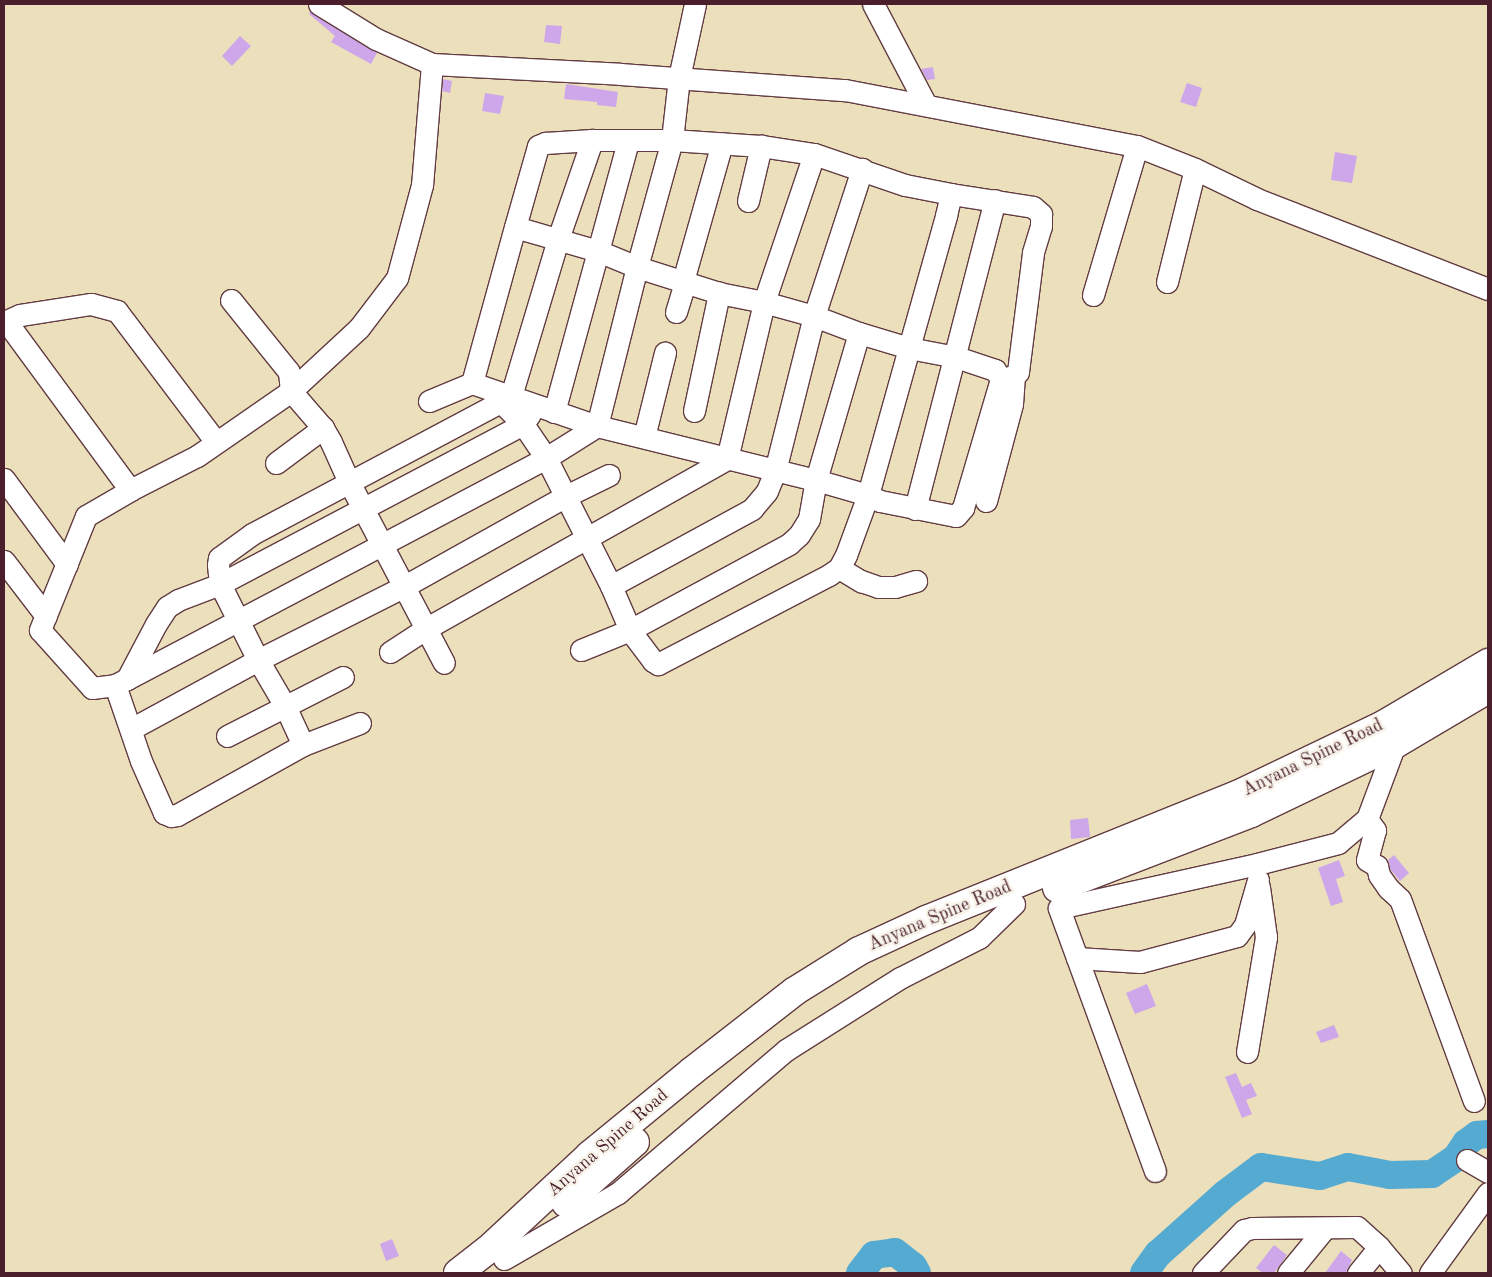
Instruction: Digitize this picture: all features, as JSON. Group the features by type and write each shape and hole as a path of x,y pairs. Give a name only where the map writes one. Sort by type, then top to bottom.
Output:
{"main road":[{"name":"Anyana Spine Road","path":"458,1273 489,1249 590,1155 691,1072 795,992 859,951 926,920 1237,795 1385,724 1488,663"},
{"name":"Anyana Spine Road","path":"495,1266 701,1084 808,1003 868,964 938,933 1251,813 1395,744 1488,689"}],"street":[{"path":"319,4 376,39 432,64 679,78 845,90 1137,146 1196,169 1256,199 1488,289"},
{"path":"432,64 422,185 397,278 359,328 291,391 197,456 130,490 86,516 40,630 92,688 121,682 238,621 382,542 546,458 597,426 637,267 672,140 679,78 695,4"},
{"path":"873,4 926,105"},
{"path":"303,745 285,706 258,660 220,584 218,565 220,558 252,534 506,399 592,140"},
{"path":"429,401 472,383 506,399 545,409 597,426 816,480 868,495 880,501 956,516 964,508 1008,377 1018,372 1033,253 1041,226 1041,214 1033,207 905,185 814,154 761,146 672,140 592,140 545,143 538,146 472,383"},
{"path":"360,722 303,745 178,815 171,816 164,813 140,761 130,729 121,682 167,607 178,600 220,584 523,424 545,409 598,251 628,141"},
{"path":"676,312 722,143"},
{"path":"748,201 761,146"},
{"path":"1093,295 1137,146"},
{"path":"390,652 427,628 727,459 764,302 814,154"},
{"path":"611,586 752,509 767,491 775,471 814,316 862,169"},
{"path":"1167,282 1196,169"},
{"path":"506,399 546,458 564,497 611,586 630,630 653,662 658,664 664,662 839,568 846,555 868,495 951,194"},
{"path":"915,509 956,357 995,200"},
{"path":"515,227 598,251 637,267 719,293 764,302 814,316 859,333 909,348 956,357 995,370 1008,377"},
{"path":"694,411 719,293"},
{"path":"231,300 289,372 291,391 322,428 444,663"},
{"path":"130,490 5,322 20,315 91,304 117,311 216,442"},
{"path":"581,650 630,630 789,544 799,535 809,519 816,480 859,333"},
{"path":"644,437 665,353"},
{"path":"986,501 1012,404 1008,377"},
{"path":"276,463 322,428"},
{"path":"130,729 258,660 403,587 564,497 609,475"},
{"path":"4,479 67,564"},
{"path":"4,561 46,616"},
{"path":"839,568 861,581 878,587 895,587 916,581"},
{"path":"227,736 343,677"},
{"path":"1155,1171 1059,908 1258,872 1338,843 1367,818 1395,744"},
{"path":"1367,818 1375,830 1368,860 1377,866 1379,875 1388,888 1400,899 1474,1101"},
{"path":"1077,958 1140,962 1237,936 1245,925 1258,872"},
{"path":"1247,1052 1266,937 1258,872"},
{"path":"1467,1160 1488,1172"},
{"path":"1430,1273 1488,1193"},
{"path":"1203,1273 1244,1230 1252,1228 1357,1227 1401,1273"},
{"path":"1288,1273 1325,1228"},
{"path":"1358,1273 1378,1247"}],"building":[{"path":"310,12 377,53 371,64 331,42 335,36 309,14"},
{"path":"546,25 562,26 560,44 544,42"},
{"path":"240,36 251,46 232,66 222,56"},
{"path":"933,67 935,79 927,80 921,69"},
{"path":"443,79 452,81 450,93 442,91"},
{"path":"1187,83 1202,88 1196,107 1180,102"},
{"path":"566,84 618,92 616,107 597,105 597,102 564,99"},
{"path":"485,93 504,96 500,114 482,111"},
{"path":"1335,152 1357,156 1352,183 1331,180"},
{"path":"1088,818 1090,837 1071,839 1070,820"},
{"path":"1394,855 1409,873 1400,881 1390,869 1388,860"},
{"path":"1339,860 1345,876 1336,879 1343,902 1331,906 1318,868"},
{"path":"1147,984 1156,1006 1135,1014 1126,993"},
{"path":"1334,1025 1339,1037 1321,1043 1316,1032"},
{"path":"1236,1073 1242,1087 1251,1083 1257,1096 1246,1100 1252,1114 1242,1118 1225,1077"},
{"path":"392,1239 399,1256 386,1261 380,1244"},
{"path":"1274,1245 1287,1255 1274,1273 1263,1273 1256,1268"},
{"path":"1341,1251 1352,1260 1346,1273 1325,1273"}],"waterway":[{"path":"1144,1273 1158,1254 1225,1194 1261,1167 1320,1176 1348,1167 1390,1175 1432,1174 1456,1158 1466,1143 1477,1135 1488,1134"},
{"path":"860,1273 874,1255 895,1252 913,1266 917,1273"}]}
